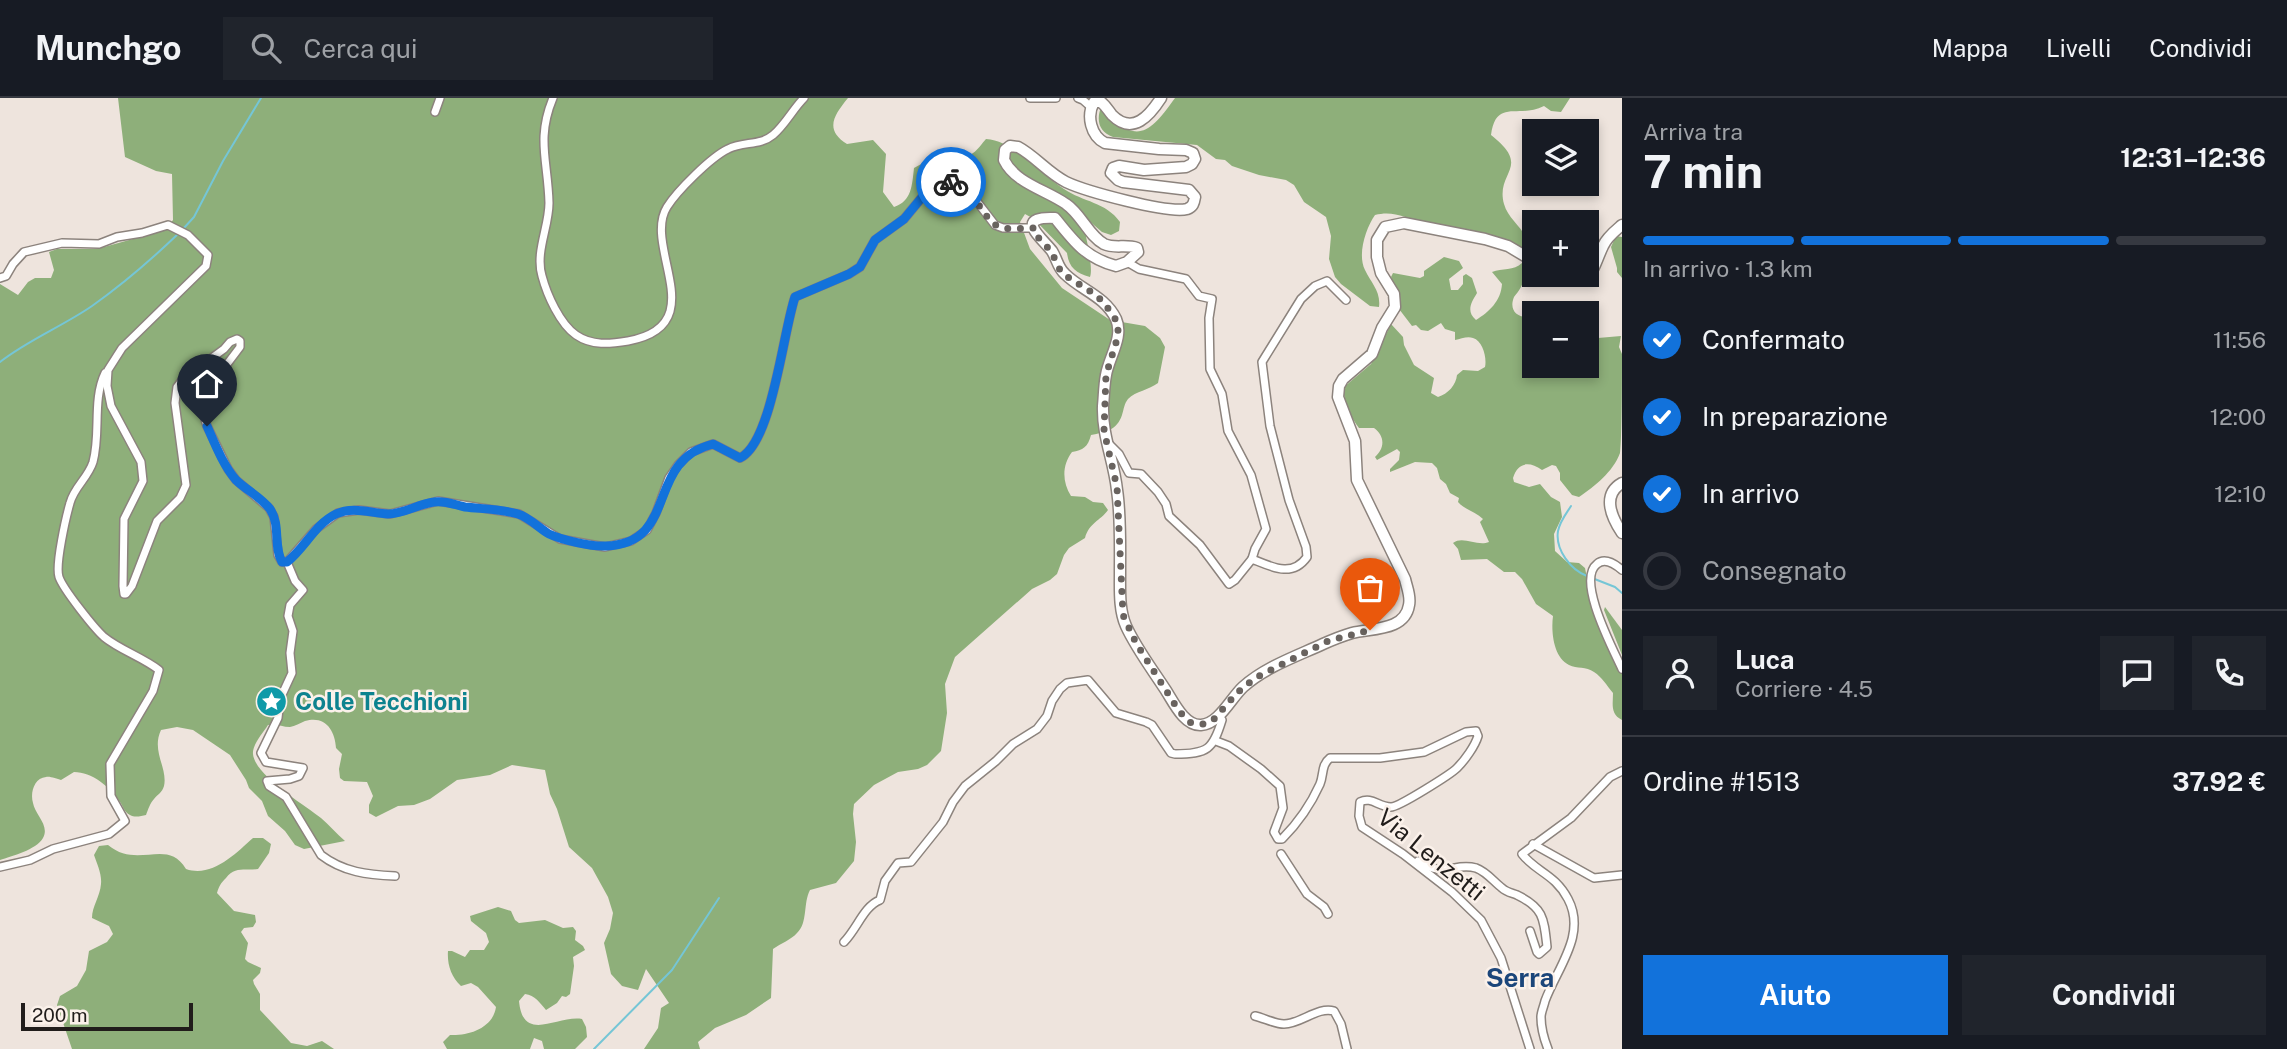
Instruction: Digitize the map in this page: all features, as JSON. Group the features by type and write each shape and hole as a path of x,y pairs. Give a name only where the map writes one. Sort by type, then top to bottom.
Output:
{"street":[{"path":"435,113 440,98"},
{"path":"553,98 544,125 543,148 549,203 540,270 553,302 570,329 598,344 631,341 651,333 661,325 671,306 672,295 662,237 666,208 685,184 720,154 739,145 761,142 773,135 804,98"},
{"path":"1030,98 1056,98"},
{"path":"1078,98 1091,107"},
{"path":"1161,98 1150,115 1137,123 1121,122 1101,102 1094,102 1091,107 1094,134 1105,143 1186,150 1193,153 1195,159 1186,167 1144,170 1119,166 1111,173 1123,182 1188,190 1195,197 1193,205 1184,210 1125,201 1086,190 1053,175 1018,147 1010,146 1005,150 1004,160 1016,175 1075,210 1102,243 1137,248 1138,252 1128,261 1116,266 1102,263 1086,254 1055,218 1041,218 1036,221 1034,228 1035,234 1051,251 1060,270 1096,295 1118,323 1118,336 1106,375 1103,407 1105,440 1117,487 1120,598 1126,626 1179,711 1191,723 1204,724 1214,719 1237,693 1255,678 1328,641 1387,627 1405,617 1410,596 1405,579 1357,480 1355,441 1338,397 1343,379 1372,354 1382,328 1395,307 1394,294 1381,273 1377,257 1379,233 1390,224 1404,223 1485,239 1508,246 1522,254"},
{"path":"287,562 316,529 338,513 359,510 390,514 438,501 519,514 560,538 605,547 631,541 647,530 669,478 691,452 713,444 740,458 747,455 766,418 795,297 860,267 875,240 904,219 928,190 938,183 950,182 968,190 995,225 1003,228 1034,228"},
{"path":"0,278 6,276 24,252 62,243 99,244 168,225 188,235 208,255 206,266 111,363 103,376 96,419 95,455 89,473 75,489 70,502 61,549 59,576 84,614 103,636 159,670 153,691 110,764 111,796 125,821 108,834 0,867"},
{"path":"1599,258 1604,244 1622,225"},
{"path":"1105,440 1119,454 1129,473 1141,474 1158,492 1166,504 1169,516 1200,545 1229,584 1235,580 1252,559 1266,529 1251,475 1228,431 1222,394 1210,369 1209,318 1212,299 1199,296 1186,279 1139,269 1128,261"},
{"path":"1252,559 1282,571 1302,564 1307,557 1270,426 1262,362 1301,299 1315,286 1327,281 1346,300"},
{"path":"111,363 107,386 111,406 141,462 144,475 124,519 124,594 132,586 157,521 180,498 186,485 174,403 177,387 183,379 237,339 240,341 240,347 203,396 201,409 228,469 236,480 269,508 277,531 278,555 282,562 287,562"},
{"path":"1622,483 1618,484 1614,491 1609,508 1622,533"},
{"path":"1622,569 1607,561 1602,562 1595,565 1591,571 1589,582 1600,620 1622,668"},
{"path":"287,562 295,581 303,590 290,605 288,616 293,631 290,653 292,673 281,699 278,718 261,752 266,762 303,768 299,776 267,781 269,786 286,797 321,855 343,869 396,876"},
{"path":"845,942 871,904 880,900 885,881 898,863 911,862 943,822 965,786 1013,744 1037,729 1047,716 1055,695 1067,683 1088,680 1116,713 1152,725 1171,753 1207,750 1216,741 1222,720 1218,715"},
{"name":"Via Lenzetti","path":"1216,741 1229,746 1280,786 1283,808 1274,832 1278,839 1282,839 1303,815 1319,786 1325,762 1330,758 1380,758 1424,752 1466,732 1476,732 1476,741 1455,770 1390,807 1371,800 1360,802 1359,816 1362,827 1389,843 1452,892 1480,920 1501,958 1530,1049"},
{"path":"1548,1049 1542,1012 1553,982 1571,947 1574,912 1554,879 1524,856 1524,851 1571,818 1604,782 1622,771"},
{"path":"1389,843 1393,842 1432,869 1445,871 1464,867 1477,869 1487,875 1504,890 1533,904 1541,911 1547,947 1543,952 1537,952 1530,931"},
{"path":"1533,844 1594,878 1622,875"},
{"path":"1282,854 1310,898 1324,906 1328,914"},
{"path":"1255,1016 1282,1024 1293,1023 1328,1009 1335,1011 1347,1049"}],"green space":[{"path":"118,98 848,98 835,116 835,133 847,144 873,140 886,154 883,192 894,207 908,197 914,168 923,163 931,169 940,170 969,156 986,139 997,141 1018,152 1064,189 1108,210 1120,222 1119,231 1111,235 1102,232 1081,214 1090,256 1090,277 1074,269 1069,263 1067,253 1034,219 1025,214 1020,222 1030,249 1062,288 1110,320 1145,326 1160,338 1165,347 1158,383 1128,399 1117,424 1106,431 1091,435 1087,445 1072,452 1066,462 1065,479 1071,496 1103,503 1108,510 1092,525 1085,538 1069,548 1057,574 1032,589 955,657 945,684 947,713 941,751 927,765 898,772 874,785 854,804 854,861 836,883 810,890 800,929 792,938 773,949 771,998 746,1015 715,1028 698,1042 700,1049 644,1049 658,1028 661,1008 669,1003 646,969 638,990 622,986 611,974 604,943 613,913 608,897 592,868 569,847 550,794 545,770 512,765 490,775 457,780 430,799 414,805 398,806 376,817 369,813 373,796 367,782 344,781 340,778 342,754 336,748 334,735 328,726 318,720 305,721 290,727 268,725 254,747 256,763 271,780 321,818 345,841 304,849 295,845 285,831 268,816 262,801 249,788 230,755 193,730 177,727 161,730 158,738 164,786 151,802 146,815 136,817 128,814 111,791 87,774 74,772 61,780 42,778 34,787 32,799 45,829 43,838 29,849 0,860 0,284 18,295 28,282 35,278 51,278 54,270 49,252 57,249 97,249 165,230 173,220 172,174 156,171 125,157"},
{"path":"1175,98 1570,98 1561,112 1551,111 1544,106 1525,111 1510,111 1498,117 1494,124 1491,135 1503,146 1511,163 1504,184 1504,204 1522,231 1522,249 1474,231 1394,214 1375,215 1366,234 1362,256 1365,270 1377,292 1379,307 1370,306 1335,277 1329,259 1331,236 1326,217 1304,202 1294,185 1286,180 1232,166 1225,160 1216,159 1197,145 1113,137 1100,125 1101,107 1123,127 1132,131 1149,128"},
{"path":"1616,236 1622,237 1622,278 1617,272 1611,247"},
{"path":"1444,257 1459,261 1463,268 1449,279 1451,290 1458,290 1466,274 1472,278 1477,293 1470,310 1476,320 1490,310 1499,296 1502,284 1492,272 1522,263 1522,283 1512,305 1517,314 1522,316 1522,378 1599,378 1599,338 1621,336 1621,446 1613,466 1579,497 1572,495 1560,480 1556,466 1542,470 1533,465 1524,465 1513,478 1514,482 1529,487 1540,484 1551,497 1560,502 1562,517 1554,534 1555,551 1567,562 1579,563 1585,568 1589,588 1622,674 1622,720 1614,712 1613,693 1600,676 1588,669 1569,665 1559,656 1553,636 1553,616 1536,604 1515,572 1504,572 1487,559 1461,560 1453,543 1461,540 1489,542 1480,522 1483,519 1458,502 1459,498 1450,493 1432,463 1415,462 1390,472 1399,460 1400,452 1397,449 1377,460 1375,457 1382,446 1382,438 1374,428 1359,428 1348,409 1344,387 1371,364 1391,324 1403,337 1414,365 1434,378 1431,393 1438,397 1451,389 1457,375 1463,370 1478,371 1485,367 1484,350 1476,340 1469,337 1455,340 1455,332 1445,329 1441,323 1428,331 1421,330 1416,325 1412,326 1399,309 1398,294 1391,277 1393,273 1420,278 1424,276 1424,271"},
{"path":"1605,607 1622,630 1622,655 1604,610"},
{"path":"253,838 263,838 271,844 269,853 258,869 237,870 229,874 217,893 234,911 255,915 256,922 253,927 244,928 241,932 248,943 245,959 261,968 253,980 260,994 260,1010 291,1043 307,1046 322,1041 334,1049 72,1049 57,1005 60,996 77,986 86,970 89,951 107,942 113,934 109,926 92,918 101,884 94,855 99,846 108,845 130,855 170,855 186,869 196,871 222,863"},
{"path":"498,907 511,911 519,923 545,920 563,928 573,927 576,931 575,940 585,950 573,957 570,994 562,996 546,1010 529,995 525,994 519,1001 522,1014 534,1025 582,1019 587,1037 575,1049 544,1049 542,1041 534,1038 530,1049 447,1049 443,1042 450,1035 479,1029 494,1014 496,1007 478,987 471,983 461,986 455,979 449,965 448,951 465,957 470,950 484,950 489,942 486,933 471,921 470,916"}],"waterway":[{"path":"183,229 194,217 223,161 261,98"},
{"path":"0,362 92,306 137,271 179,233"},
{"path":"1571,506 1559,527 1559,545 1570,564 1587,576"},
{"path":"1592,578 1615,587 1622,593"},
{"path":"594,1049 672,970 719,898"}],"way so far":[{"path":"951,182 968,190 995,225 1003,228 1034,228 1035,234 1051,251 1060,270 1096,295 1118,323 1118,336 1106,375 1103,407 1104,431 1117,487 1120,598 1126,626 1179,711 1191,723 1204,724 1214,719 1245,685 1255,678 1328,641 1370,630"}],"place":[{"name":"Colle Tecchioni","path":"272,702"}],"district":[{"name":"Serra","path":"1520,978"}],"route":[{"path":"207,426 236,480 269,508 274,517 278,555 282,562 292,558 316,529 338,513 350,509 390,514 438,501 519,514 560,538 605,547 631,541 642,536 647,530 669,478 691,452 713,444 740,458 747,455 754,445 768,410 795,297 860,267 875,240 904,219 928,190 938,183 951,182"}]}
